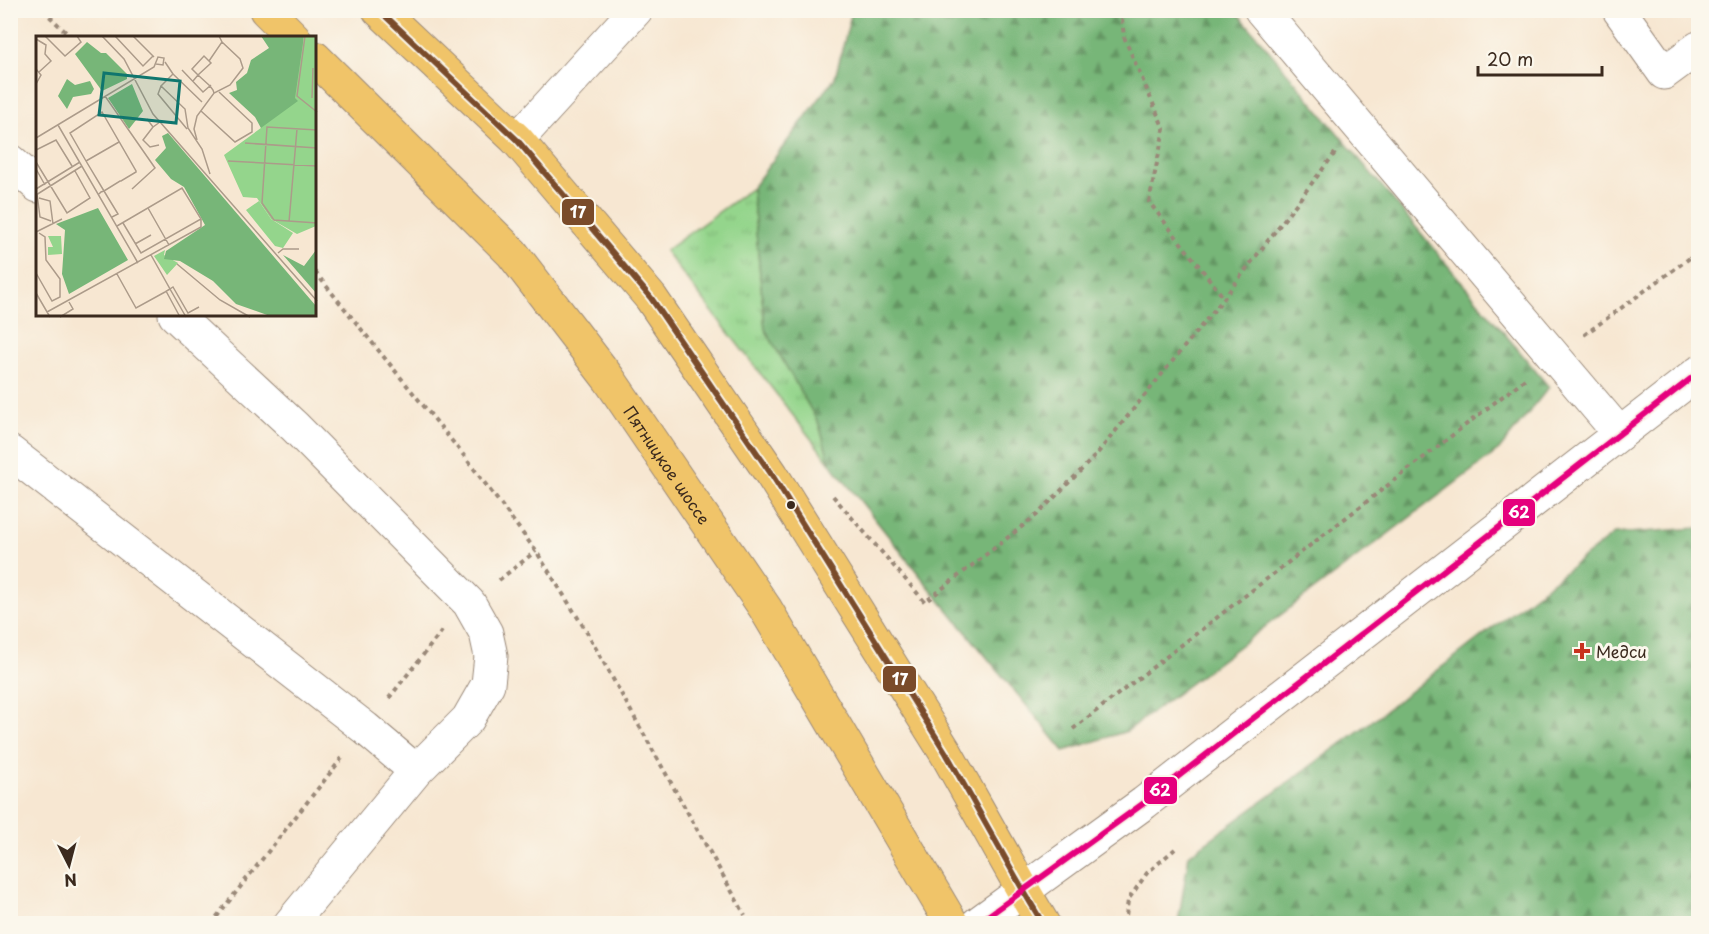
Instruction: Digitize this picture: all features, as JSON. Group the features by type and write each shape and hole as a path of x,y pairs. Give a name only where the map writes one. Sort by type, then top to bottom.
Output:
{"main road":[{"path":"266,10 292,36"},
{"path":"379,10 517,140 651,298 772,475 946,753 1043,924"},
{"name":"Пятницкое шоссе","path":"316,59 512,253 609,379 765,608 952,924"}],"street":[{"path":"517,140 636,10"},
{"path":"1261,10 1619,433"},
{"path":"1618,10 1664,73 1698,48"},
{"path":"10,161 36,184"},
{"path":"176,316 295,427 469,603 486,633 491,656 488,684 468,719 416,771 290,924"},
{"path":"977,924 1152,796 1698,373"},
{"path":"10,452 365,728 416,771"}],"path":[{"path":"43,10 70,36"},
{"path":"1121,10 1124,37 1164,129 1149,202 1224,298"},
{"path":"832,494 925,603 1038,514 1104,446 1224,298 1357,124"},
{"path":"1072,729 1555,356 1698,252"},
{"path":"316,273 465,457 536,551 585,629 745,915"},
{"path":"1125,924 1128,900 1147,873 1175,849"}],"green space":[{"path":"852,11 1236,11 1549,387 1499,450 1127,731 1064,751 830,463 819,424 765,329 752,188 835,78"},
{"path":"752,188 765,329 819,424 830,463 665,251"},
{"name":"Медси","path":"1698,528 1698,923 1178,923 1189,855 1368,724 1614,534"}],"transit line":[{"name":"17","path":"379,10 517,140 651,298 772,475 946,753 1043,924"},
{"name":"62","path":"977,924 1144,803 1698,373"}],"place":[{"name":"Медси","path":"1582,651"}]}
